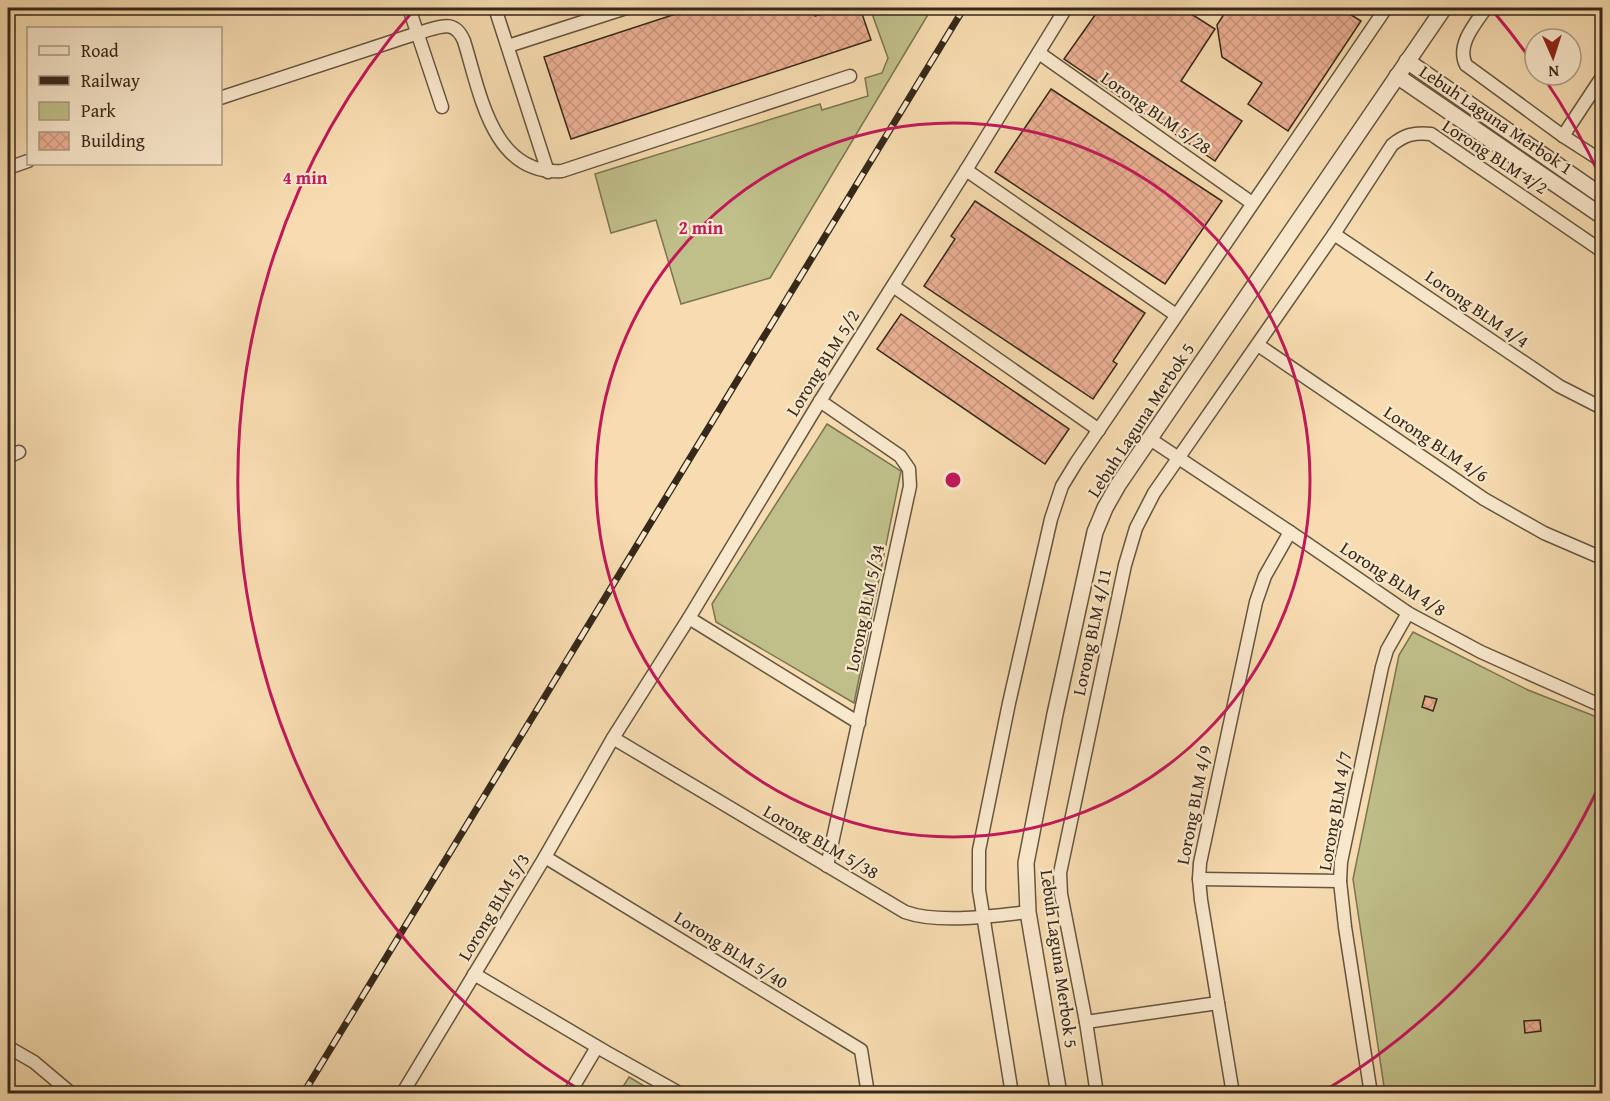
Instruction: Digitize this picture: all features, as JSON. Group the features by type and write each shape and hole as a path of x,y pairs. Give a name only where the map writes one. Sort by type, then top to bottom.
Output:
{"street":[{"path":"409,8 442,107"},
{"path":"495,8 548,172"},
{"path":"508,46 626,8"},
{"name":"Lorong BLM 5/2","path":"613,738 689,618 820,401 1066,8"},
{"name":"Lebuh Laguna Merbok 5","path":"1012,1094 979,890 979,850 1009,703 1051,519 1062,486 1386,8"},
{"name":"Lebuh Laguna Merbok 5","path":"1059,1094 1029,912 1026,864 1095,532 1118,485 1444,8"},
{"path":"1486,8 1471,29 1464,47 1463,58 1466,65 1563,136 1602,161"},
{"path":"222,97 418,33 453,26 460,31 489,122 499,140 517,159 535,169 548,172 562,171 850,76"},
{"name":"Lorong BLM 5/28","path":"1039,53 1252,203"},
{"name":"Lebuh Laguna Merbok 1","path":"1407,61 1602,196"},
{"name":"Lebuh Laguna Merbok 1","path":"1397,76 1602,216"},
{"path":"1563,136 1602,76"},
{"name":"Lorong BLM 4/2","path":"1334,234 1392,145 1409,134 1421,133 1431,134 1444,142 1602,251"},
{"path":"8,168 27,161"},
{"path":"966,170 1176,315"},
{"name":"Lorong BLM 4/11","path":"1096,1094 1086,1022 1061,894 1060,873 1063,849 1125,565 1136,528 1154,493 1334,234"},
{"name":"Lorong BLM 4/4","path":"1334,234 1559,386 1602,408"},
{"path":"893,286 1099,430"},
{"name":"Lorong BLM 4/6","path":"1258,345 1501,510 1544,533 1602,558"},
{"name":"Lorong BLM 5/34","path":"820,401 900,456 909,469 910,486 827,866"},
{"name":"Lorong BLM 4/8","path":"1150,439 1408,614 1481,652 1602,706"},
{"name":"Lorong BLM 4/9","path":"1233,1094 1199,879 1202,851 1256,602 1265,576 1290,532"},
{"name":"Lorong BLM 4/7","path":"1371,1094 1345,927 1340,881 1341,862 1382,667 1387,650 1408,614"},
{"path":"689,618 859,723"},
{"name":"Lorong BLM 5/38","path":"613,738 912,915 984,917 1029,912"},
{"name":"Lorong BLM 5/3","path":"402,1094 545,857 613,738"},
{"name":"Lorong BLM 5/40","path":"545,857 861,1050 868,1094"},
{"path":"1199,879 1340,881"},
{"path":"474,974 681,1094"},
{"path":"1086,1022 1218,1003"},
{"path":"8,1047 34,1062 72,1094"},
{"path":"569,1094 597,1047"}],"green space":[{"path":"870,8 932,8 770,278 681,304 656,220 611,233 595,174 820,104 822,110 868,96 865,78 882,73 888,58"},
{"path":"827,424 901,471 854,703 716,622 712,604"},
{"path":"1413,632 1528,690 1602,719 1602,1093 1385,1093 1353,879 1399,655"},
{"path":"629,1077 656,1093 619,1093"}],"building":[{"path":"694,8 812,8 815,16 841,8 860,8 871,40 571,139 544,57"},
{"path":"1100,8 1182,8 1215,29 1181,81 1242,121 1215,161 1064,59"},
{"path":"1228,8 1340,8 1361,21 1288,131 1248,104 1262,83 1222,57 1217,25"},
{"path":"1051,89 1222,201 1165,284 995,172"},
{"path":"975,201 1145,313 1113,361 1117,364 1093,399 924,286 955,239 951,236"},
{"path":"901,314 1069,429 1045,464 877,349"},
{"path":"1425,696 1437,699 1433,711 1422,707"},
{"path":"1540,1020 1541,1031 1525,1033 1524,1021"}],"railway":[{"path":"303,1094 964,8"}]}
